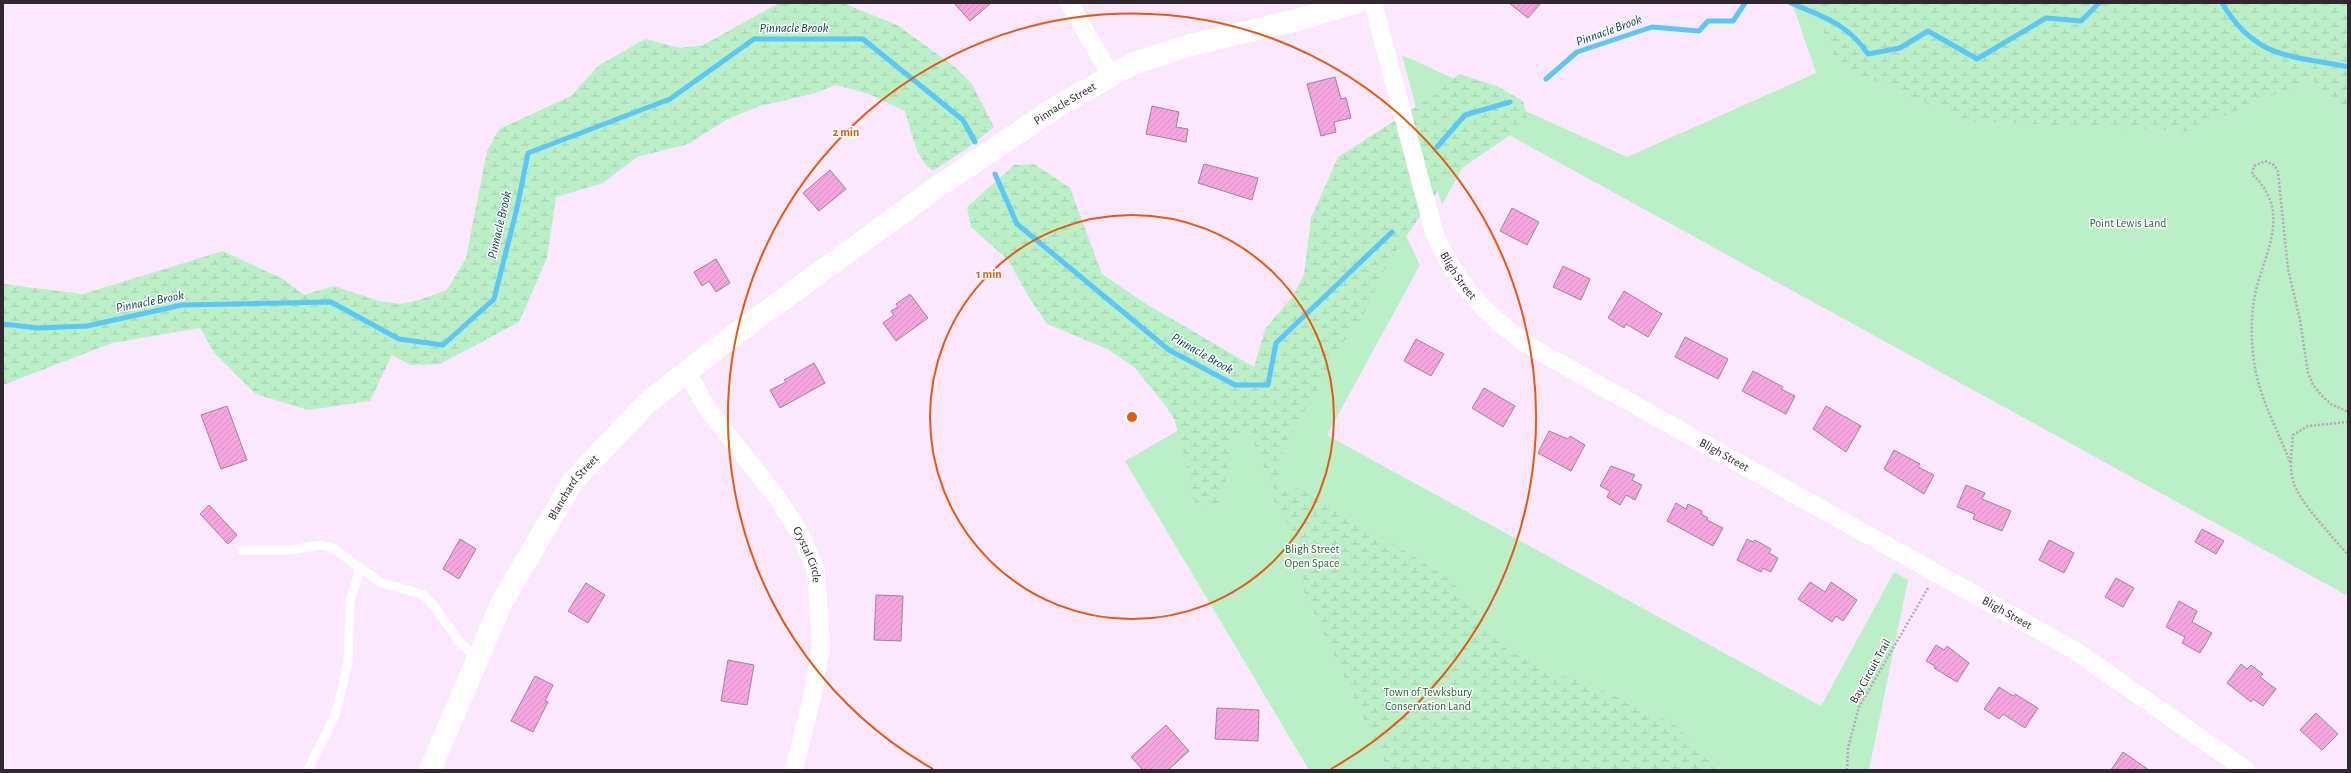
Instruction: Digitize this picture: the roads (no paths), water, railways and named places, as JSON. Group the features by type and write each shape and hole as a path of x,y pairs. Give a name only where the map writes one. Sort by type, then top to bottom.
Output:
{"street":[{"path":"1069,3 1111,76"},
{"name":"Bligh Street","path":"1373,3 1434,232 1444,255 1460,282 1480,307 1500,324 1532,347 2067,646 2225,764 2246,770"},
{"name":"Pinnacle Street","path":"812,280 936,188 1055,108 1132,64 1190,46 1344,5"},
{"name":"Blanchard Street","path":"430,770 502,602 573,481 647,403 812,280"},
{"name":"Crystal Circle","path":"688,371 706,407 778,498 800,534 816,570 821,646 810,706 794,770"}],"lane":[{"path":"242,550 290,550 321,545 333,548 381,583 422,594 435,607 461,644 478,658"},
{"path":"308,770 334,718 341,693 348,660 350,601 360,569"}],"waterway":[{"name":"Pinnacle Brook","path":"1546,79 1577,52 1652,27 1699,31 1708,21 1733,21 1745,3"},
{"name":"Pinnacle Brook","path":"1791,3 1834,22 1852,35 1868,54 1900,48 1928,31 1977,59 2046,18 2081,21 2099,3"},
{"name":"Pinnacle Brook","path":"2222,3 2235,22 2248,35 2262,45 2276,52 2292,57 2348,67"},
{"name":"Pinnacle Brook","path":"3,324 38,328 87,326 182,305 331,302 399,339 443,345 494,299 517,208 528,153 670,99 754,39 863,39 963,120 975,142"},
{"name":"Pinnacle Brook","path":"1437,147 1465,115 1510,102"},
{"name":"Pinnacle Brook","path":"995,174 1017,224 1169,350 1235,385 1268,385 1276,343 1392,232"}],"park label":[{"name":"Point Lewis Land","path":"2128,223"},
{"name":"Bligh Street Open Space","path":"1312,556"},
{"name":"Town of Tewksbury Conservation Land","path":"1428,699"}]}
